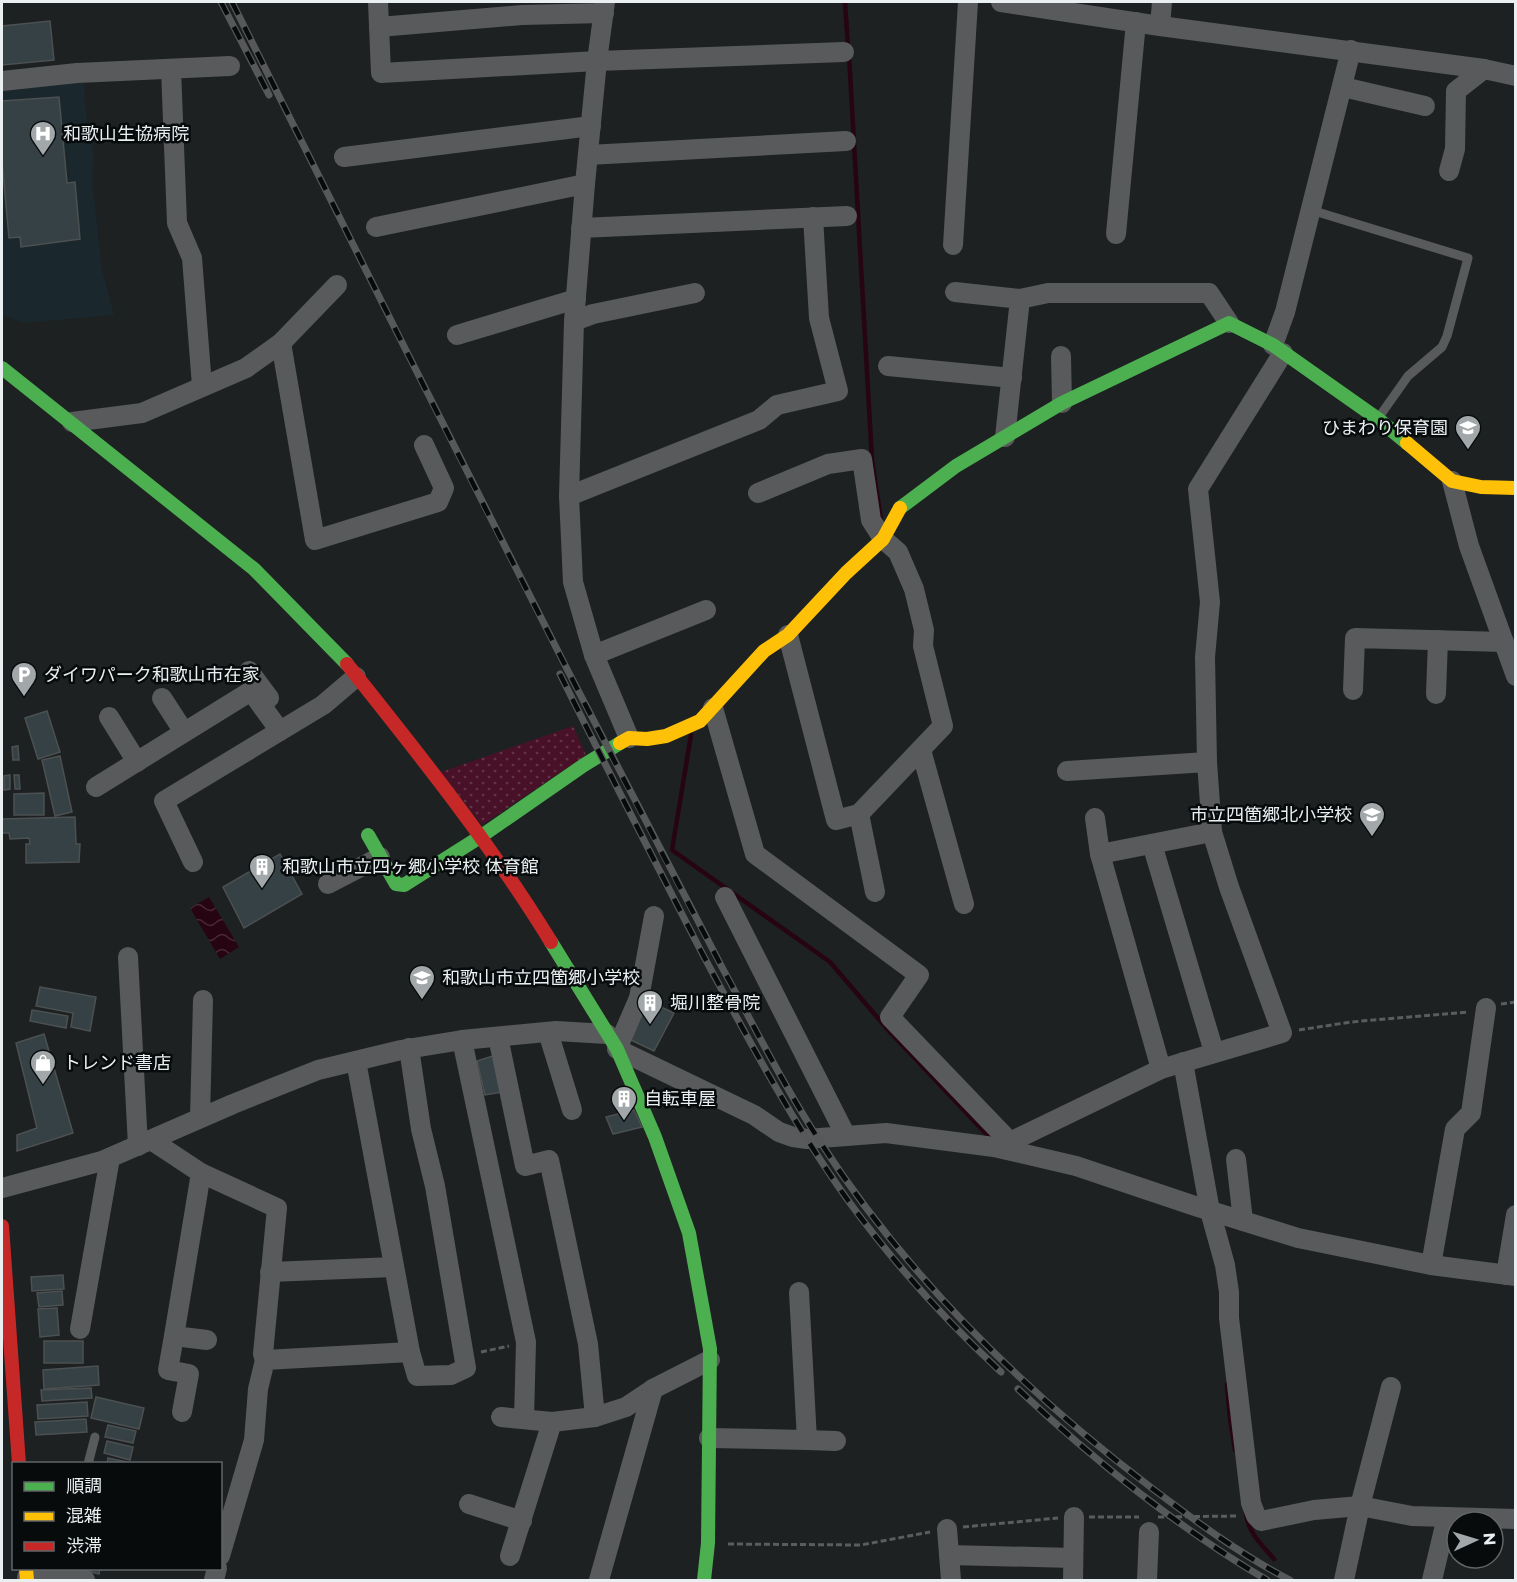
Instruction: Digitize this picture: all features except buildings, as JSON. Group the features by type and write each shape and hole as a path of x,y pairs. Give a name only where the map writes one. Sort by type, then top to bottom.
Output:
{"main road":[{"path":"368,836 396,884 404,885 480,837 584,765 629,738 639,740 655,738 701,719 764,651 788,635 846,573 901,505 956,466 1062,403 1229,323 1278,349 1378,419 1452,481 1481,487 1515,488"},
{"path":"2,368 254,568 342,658 422,758 480,837 532,911 612,1041 655,1137 689,1233 710,1349 708,1543 704,1581"},
{"path":"2,1226 18,1462"}],"street":[{"path":"378,2 381,73 597,61 844,52"},
{"path":"953,244 969,2"},
{"path":"1001,2 1160,26 1484,69 1515,76"},
{"path":"1160,26 1162,2"},
{"path":"379,27 605,7 597,61 574,321 569,496 573,582 594,655 629,738"},
{"path":"1116,234 1136,22"},
{"path":"1004,1146 1161,1069 1282,1033 1229,887 1212,832 1207,762 1205,657 1210,602 1198,489 1278,349 1285,312 1351,50"},
{"path":"2,81 77,73 230,66"},
{"path":"171,69 177,223 192,258 202,386"},
{"path":"1449,171 1455,149 1456,91 1484,69"},
{"path":"1343,87 1425,106"},
{"path":"344,157 591,126"},
{"path":"588,155 846,141"},
{"path":"376,227 585,184"},
{"path":"581,228 847,216"},
{"path":"569,496 759,420 777,405 838,392 819,318 813,217"},
{"path":"72,422 142,413 246,368 281,343 338,285"},
{"path":"955,292 1020,300 1048,293 1209,293 1229,323"},
{"path":"574,321 593,314 695,293"},
{"path":"457,335 576,299"},
{"path":"1005,437 1020,300"},
{"path":"281,343 315,540 438,502 444,488 424,445"},
{"path":"1061,356 1062,403"},
{"path":"888,366 1012,378"},
{"path":"758,493 828,464 862,459 871,520 878,532 898,552 914,589 924,630 923,646 943,726 859,814 836,820 788,635"},
{"path":"1452,481 1469,546 1506,632 1515,676"},
{"path":"594,655 706,610"},
{"path":"1353,690 1355,638 1438,640 1506,632"},
{"path":"1436,694 1438,640"},
{"path":"249,671 285,728"},
{"path":"194,862 164,801 323,705 356,676"},
{"path":"96,787 251,691 285,728"},
{"path":"162,698 184,732"},
{"path":"109,717 137,762"},
{"path":"701,719 755,854 919,975 890,1017 1004,1146"},
{"path":"921,750 964,904"},
{"path":"1067,771 1207,762"},
{"path":"859,814 875,892"},
{"path":"1095,818 1100,854 1161,1069"},
{"path":"1100,854 1212,832"},
{"path":"1152,844 1214,1052"},
{"path":"328,884 380,857"},
{"path":"724,897 846,1136"},
{"path":"612,1041 639,998 654,916"},
{"path":"128,957 144,1143"},
{"path":"200,1118 203,1000"},
{"path":"1431,1265 1455,1129 1471,1113 1486,1008"},
{"path":"548,1032 572,1110"},
{"path":"2,1188 110,1158 318,1070 409,1048 462,1040 548,1032 612,1041 754,1115 778,1132 792,1137 807,1139 886,1133 1004,1146 1076,1166 1298,1238 1431,1265 1511,1275 1515,1215"},
{"path":"498,1037 525,1166 549,1160 588,1344 595,1417"},
{"path":"462,1040 526,1342 524,1419"},
{"path":"356,1061 410,1352 417,1376 451,1375 466,1368 435,1185 421,1130 409,1048"},
{"path":"1183,1062 1210,1211 1225,1265 1251,1503 1256,1516 1261,1521 1314,1510 1360,1506 1412,1516 1445,1517"},
{"path":"144,1143 201,1173 277,1208 263,1354 265,1360 258,1389 254,1440 222,1549"},
{"path":"80,1329 110,1158"},
{"path":"1236,1159 1243,1221"},
{"path":"182,1412 189,1374 168,1370 201,1173"},
{"path":"270,1272 394,1267"},
{"path":"799,1292 807,1440"},
{"path":"174,1336 207,1340"},
{"path":"265,1360 410,1352"},
{"path":"501,1417 552,1422 595,1417 626,1407 653,1389 710,1360"},
{"path":"1344,1581 1360,1506 1390,1388"},
{"path":"598,1581 653,1389"},
{"path":"510,1556 552,1422"},
{"path":"709,1438 836,1441"},
{"path":"469,1504 522,1521"},
{"path":"1073,1581 1074,1517"},
{"path":"1148,1522 1148,1581"},
{"path":"1432,1581 1445,1526"},
{"path":"947,1529 951,1581"},
{"path":"949,1555 1073,1558"},
{"path":"26,1575 60,1572 85,1581"}],"lane":[{"path":"1311,210 1468,258 1442,347 1408,376 1378,419"},
{"path":"89,1462 95,1437"}],"path":[{"path":"1282,1033 1351,1022 1448,1014 1515,1002"},
{"path":"464,1355 526,1342"},
{"path":"708,1543 861,1545 947,1529 1074,1517 1148,1522 1244,1516"}],"shaded area":[{"name":"和歌山生協病院","path":"84,81 87,121 92,129 93,187 102,269 114,315 24,323 2,315 2,88"},
{"path":"573,726 586,755 482,825 441,772"}],"water":[{"path":"209,897 239,947 220,959 190,908"}],"waterway":[{"path":"845,2 848,47"},
{"path":"849,55 872,460 881,520"},
{"path":"691,735 672,850 830,962 889,1031 992,1140"},
{"path":"1227,1384 1235,1450"},
{"path":"1246,1514 1253,1533 1274,1559"}],"railway":[{"path":"221,2 269,95"},
{"path":"232,2 606,745 758,1035 819,1140 853,1190 929,1285 1014,1372 1105,1452 1153,1489 1237,1549 1290,1580"},
{"path":"560,674 702,953 807,1140 864,1222 901,1267 940,1311 1001,1372"},
{"path":"1018,1389 1106,1467 1138,1492 1202,1539 1267,1580"}],"traffic: fast":[{"path":"900,508 956,466 1062,403 1229,323 1273,345 1378,419 1407,443"},
{"path":"2,368 254,569 347,664"},
{"path":"368,835 396,884 404,885 620,743"},
{"path":"551,942 617,1049 655,1137 689,1233 710,1349 708,1543 704,1580"}],"traffic: slow":[{"path":"1407,443 1452,481 1481,487 1516,488"},
{"path":"620,743 629,738 647,739 666,736 700,721 764,651 788,635 846,573 883,539 900,508"},
{"path":"26,1570 27,1580"}],"traffic: jam":[{"path":"347,664 479,834 551,942"},
{"path":"2,1226 19,1462"}],"place":[{"name":"和歌山生協病院","path":"43,157"},
{"name":"ひまわり保育園","path":"1468,451"},
{"name":"ダイワパーク和歌山市在家","path":"24,698"},
{"name":"市立四箇郷北小学校","path":"1372,838"},
{"name":"和歌山市立四ヶ郷小学校 体育館","path":"262,890"},
{"name":"和歌山市立四箇郷小学校","path":"422,1001"},
{"name":"堀川整骨院","path":"650,1026"},
{"name":"トレンド書店","path":"43,1086"},
{"name":"自転車屋","path":"624,1122"}]}
